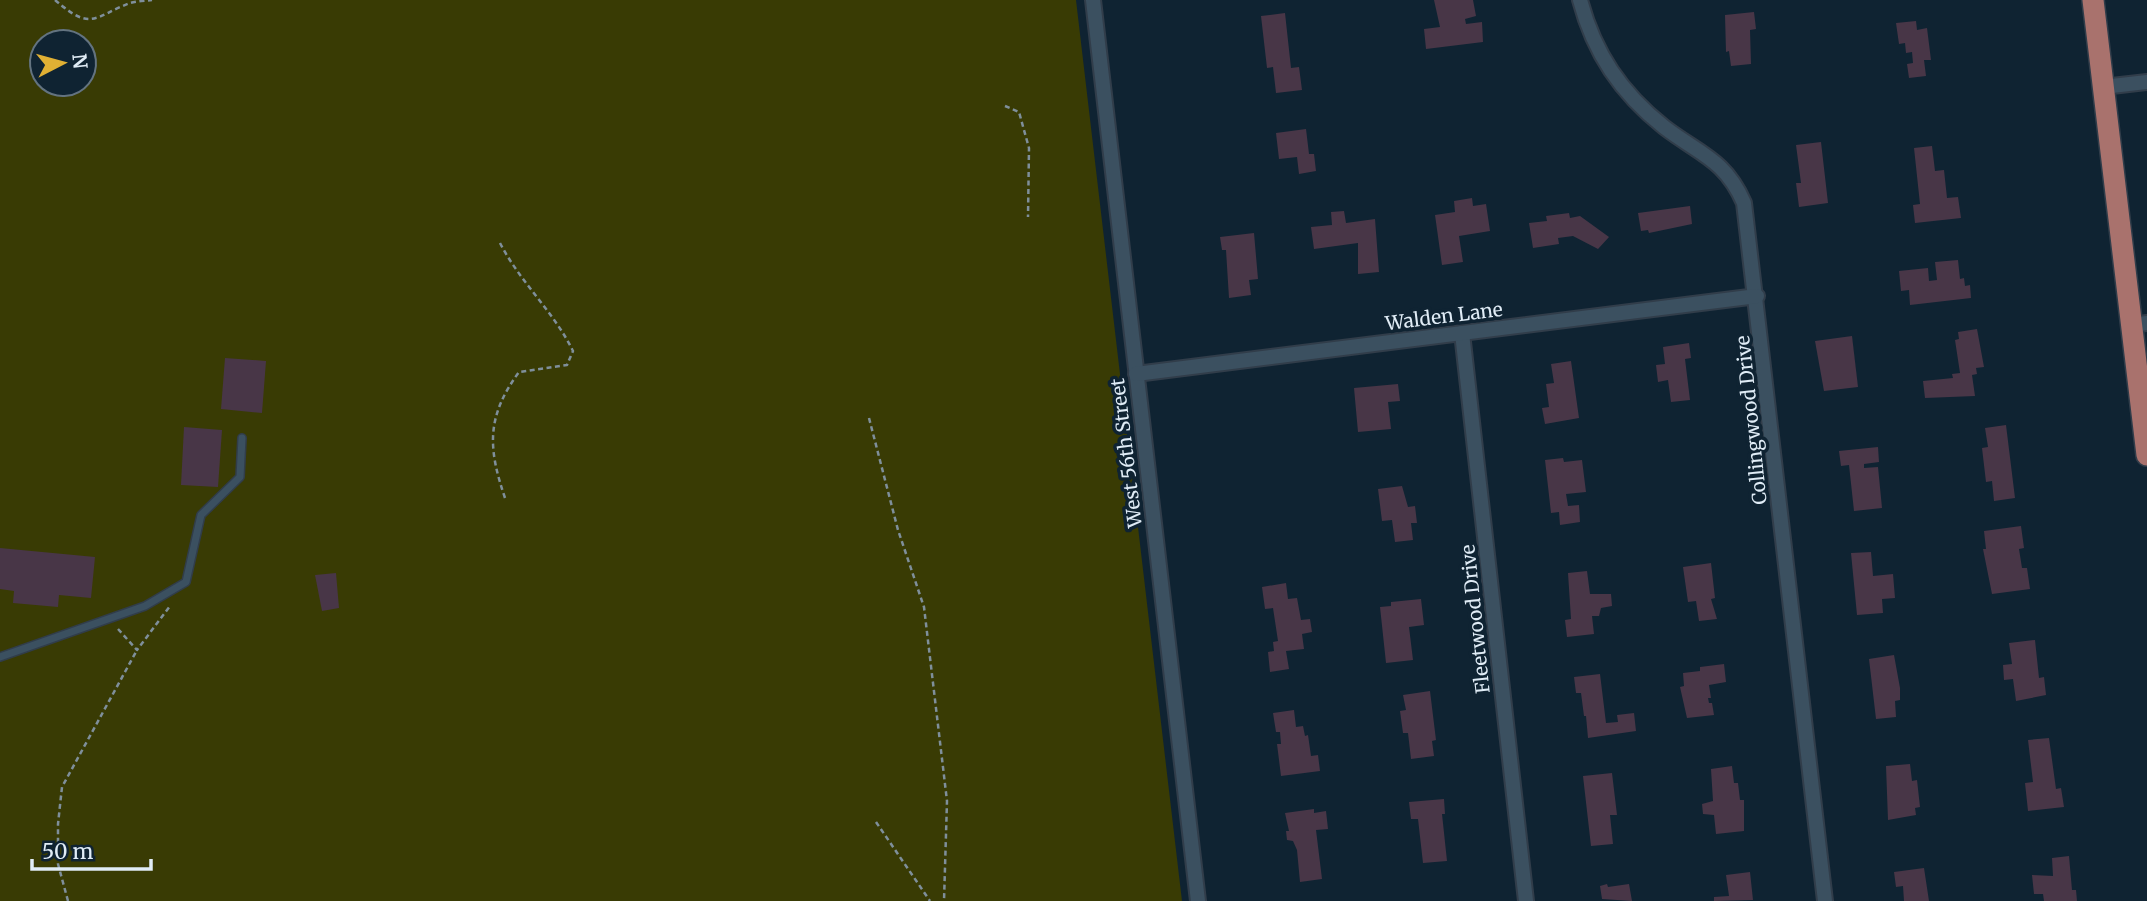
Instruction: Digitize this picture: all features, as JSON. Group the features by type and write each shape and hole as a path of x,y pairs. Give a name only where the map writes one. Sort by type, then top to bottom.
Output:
{"main road":[{"path":"2093,0 2103,87 2140,324 2147,455"}],"street":[{"name":"West 56th Street","path":"1093,0 1198,901"},
{"name":"Collingwood Drive","path":"1580,0 1597,50 1621,86 1664,127 1715,159 1738,189 1748,217 1825,901"},
{"path":"2103,87 2147,82"},
{"name":"Walden Lane","path":"1136,374 1757,296"},
{"name":"Fleetwood Drive","path":"1462,333 1526,901"}],"lane":[{"path":"0,657 145,606 186,582 201,515 240,477 242,438"}],"path":[{"path":"55,0 84,19 104,18 131,2 152,0"},
{"path":"1005,106 1019,113 1029,148 1028,217"},
{"path":"500,243 513,268 537,296 573,351 566,365 519,372 504,392 494,420 492,459 505,498"},
{"path":"869,418 898,530 924,607 947,801 944,901"},
{"path":"68,901 58,864 62,787 137,650 170,606 187,591 186,582"},
{"path":"102,622 124,631 137,650"},
{"path":"876,822 930,901"}],"shaded area":[{"path":"0,0 1076,0 1182,901 0,901"}],"building":[{"path":"1434,0 1473,0 1476,16 1465,19 1466,24 1482,22 1483,42 1426,49 1424,29 1440,27"},
{"path":"1754,12 1756,29 1750,30 1751,64 1731,66 1729,51 1726,52 1725,15"},
{"path":"1285,13 1291,68 1299,67 1302,90 1276,93 1273,67 1267,68 1261,16"},
{"path":"1916,21 1917,30 1927,28 1931,60 1924,60 1926,76 1909,78 1907,64 1913,63 1912,52 1906,53 1905,43 1899,44 1896,23"},
{"path":"1306,129 1309,154 1314,154 1316,171 1299,174 1297,157 1279,159 1276,133"},
{"path":"1821,142 1828,203 1799,207 1796,183 1801,183 1796,145"},
{"path":"1932,146 1935,171 1944,170 1947,198 1958,197 1961,218 1915,223 1913,205 1920,204 1914,148"},
{"path":"1472,198 1473,206 1486,204 1490,231 1459,236 1463,262 1442,265 1435,215 1455,212 1454,201"},
{"path":"1690,206 1692,224 1649,233 1648,230 1641,231 1638,213"},
{"path":"1344,211 1346,223 1375,219 1379,272 1358,274 1358,243 1314,249 1311,227 1332,225 1331,212"},
{"path":"1569,213 1570,218 1580,216 1609,237 1598,249 1573,236 1558,238 1559,244 1533,248 1529,223 1547,221 1546,216"},
{"path":"1254,233 1258,279 1249,280 1251,295 1229,298 1226,250 1222,250 1220,237"},
{"path":"1958,260 1960,279 1964,278 1965,286 1970,285 1971,298 1910,305 1909,290 1901,291 1899,271 1928,268 1929,281 1937,280 1935,262"},
{"path":"1977,329 1984,367 1976,368 1977,374 1972,375 1975,396 1925,398 1923,381 1953,378 1952,374 1960,373 1955,340 1959,339 1958,332"},
{"path":"1852,336 1858,387 1824,391 1815,341"},
{"path":"1689,343 1691,358 1685,359 1690,400 1671,402 1668,380 1658,382 1656,365 1665,364 1663,347"},
{"path":"225,358 266,361 262,413 221,409"},
{"path":"1571,361 1579,418 1545,424 1542,408 1549,407 1546,384 1554,383 1551,364"},
{"path":"1398,384 1400,401 1388,402 1391,429 1358,432 1354,388"},
{"path":"2006,425 2015,498 1994,501 1992,481 1986,482 1982,448 1988,447 1985,428"},
{"path":"184,427 222,430 218,487 181,485"},
{"path":"1878,447 1879,462 1864,464 1864,468 1878,467 1882,508 1854,511 1849,465 1841,466 1839,451"},
{"path":"1563,458 1564,462 1582,460 1586,492 1566,494 1568,506 1579,505 1580,522 1560,525 1559,512 1551,513 1545,460"},
{"path":"1402,486 1408,507 1415,506 1417,523 1411,523 1413,540 1395,542 1392,520 1382,521 1378,489"},
{"path":"2021,526 2024,548 2019,549 2022,568 2027,568 2030,589 1992,594 1983,549 1986,549 1984,531"},
{"path":"0,548 95,557 91,598 59,595 58,607 13,603 14,591 0,589"},
{"path":"1871,552 1873,576 1893,574 1895,598 1882,599 1883,613 1857,615 1851,553"},
{"path":"1711,563 1715,598 1711,599 1717,619 1699,621 1696,601 1688,602 1683,567"},
{"path":"1587,571 1590,594 1611,594 1612,606 1601,608 1599,616 1592,616 1594,634 1567,637 1565,620 1571,619 1568,573"},
{"path":"336,573 339,608 322,611 315,575"},
{"path":"1286,583 1288,599 1297,598 1301,620 1310,619 1312,632 1302,634 1304,649 1286,651 1289,669 1270,672 1268,652 1274,651 1273,642 1278,641 1273,608 1265,609 1262,587"},
{"path":"1421,599 1424,625 1409,627 1413,660 1386,663 1380,607 1391,606 1391,602"},
{"path":"2035,640 2039,678 2044,677 2046,695 2016,701 2013,679 2004,680 2003,665 2012,664 2009,643"},
{"path":"1894,655 1900,688 1900,700 1895,701 1896,717 1876,719 1869,659"},
{"path":"1724,664 1726,682 1709,685 1711,698 1708,698 1709,703 1712,703 1714,715 1687,718 1680,687 1684,686 1683,673 1700,671 1700,667"},
{"path":"1600,674 1606,723 1618,722 1617,715 1634,713 1636,731 1588,738 1581,693 1576,693 1574,677"},
{"path":"1430,691 1436,740 1432,741 1434,756 1411,759 1408,733 1403,733 1400,711 1406,710 1403,695"},
{"path":"1294,710 1296,727 1303,726 1305,736 1308,735 1311,756 1318,755 1320,771 1281,776 1277,744 1281,744 1280,732 1276,732 1273,713"},
{"path":"2049,738 2056,789 2061,788 2064,807 2028,811 2025,783 2033,782 2028,740"},
{"path":"1910,764 1912,781 1917,780 1920,807 1915,808 1916,815 1888,820 1886,766"},
{"path":"1732,766 1740,800 1744,800 1744,831 1716,834 1714,815 1703,814 1702,804 1713,801 1711,769"},
{"path":"1612,773 1617,815 1610,815 1613,844 1591,846 1583,776"},
{"path":"1444,799 1445,814 1442,814 1447,861 1423,863 1418,819 1411,819 1409,802"},
{"path":"1314,809 1314,813 1326,811 1328,829 1316,830 1322,879 1300,882 1297,850 1293,841 1287,840 1286,831 1289,831 1285,813"},
{"path":"2069,856 2072,890 2076,890 2077,901 2044,901 2043,894 2034,894 2032,875 2053,876 2052,858"},
{"path":"1924,868 1929,901 1904,901 1903,886 1896,887 1894,872"},
{"path":"1750,872 1753,900 1714,901 1714,897 1729,896 1726,875"},
{"path":"1607,884 1608,887 1629,884 1632,901 1602,899 1600,886"}]}
